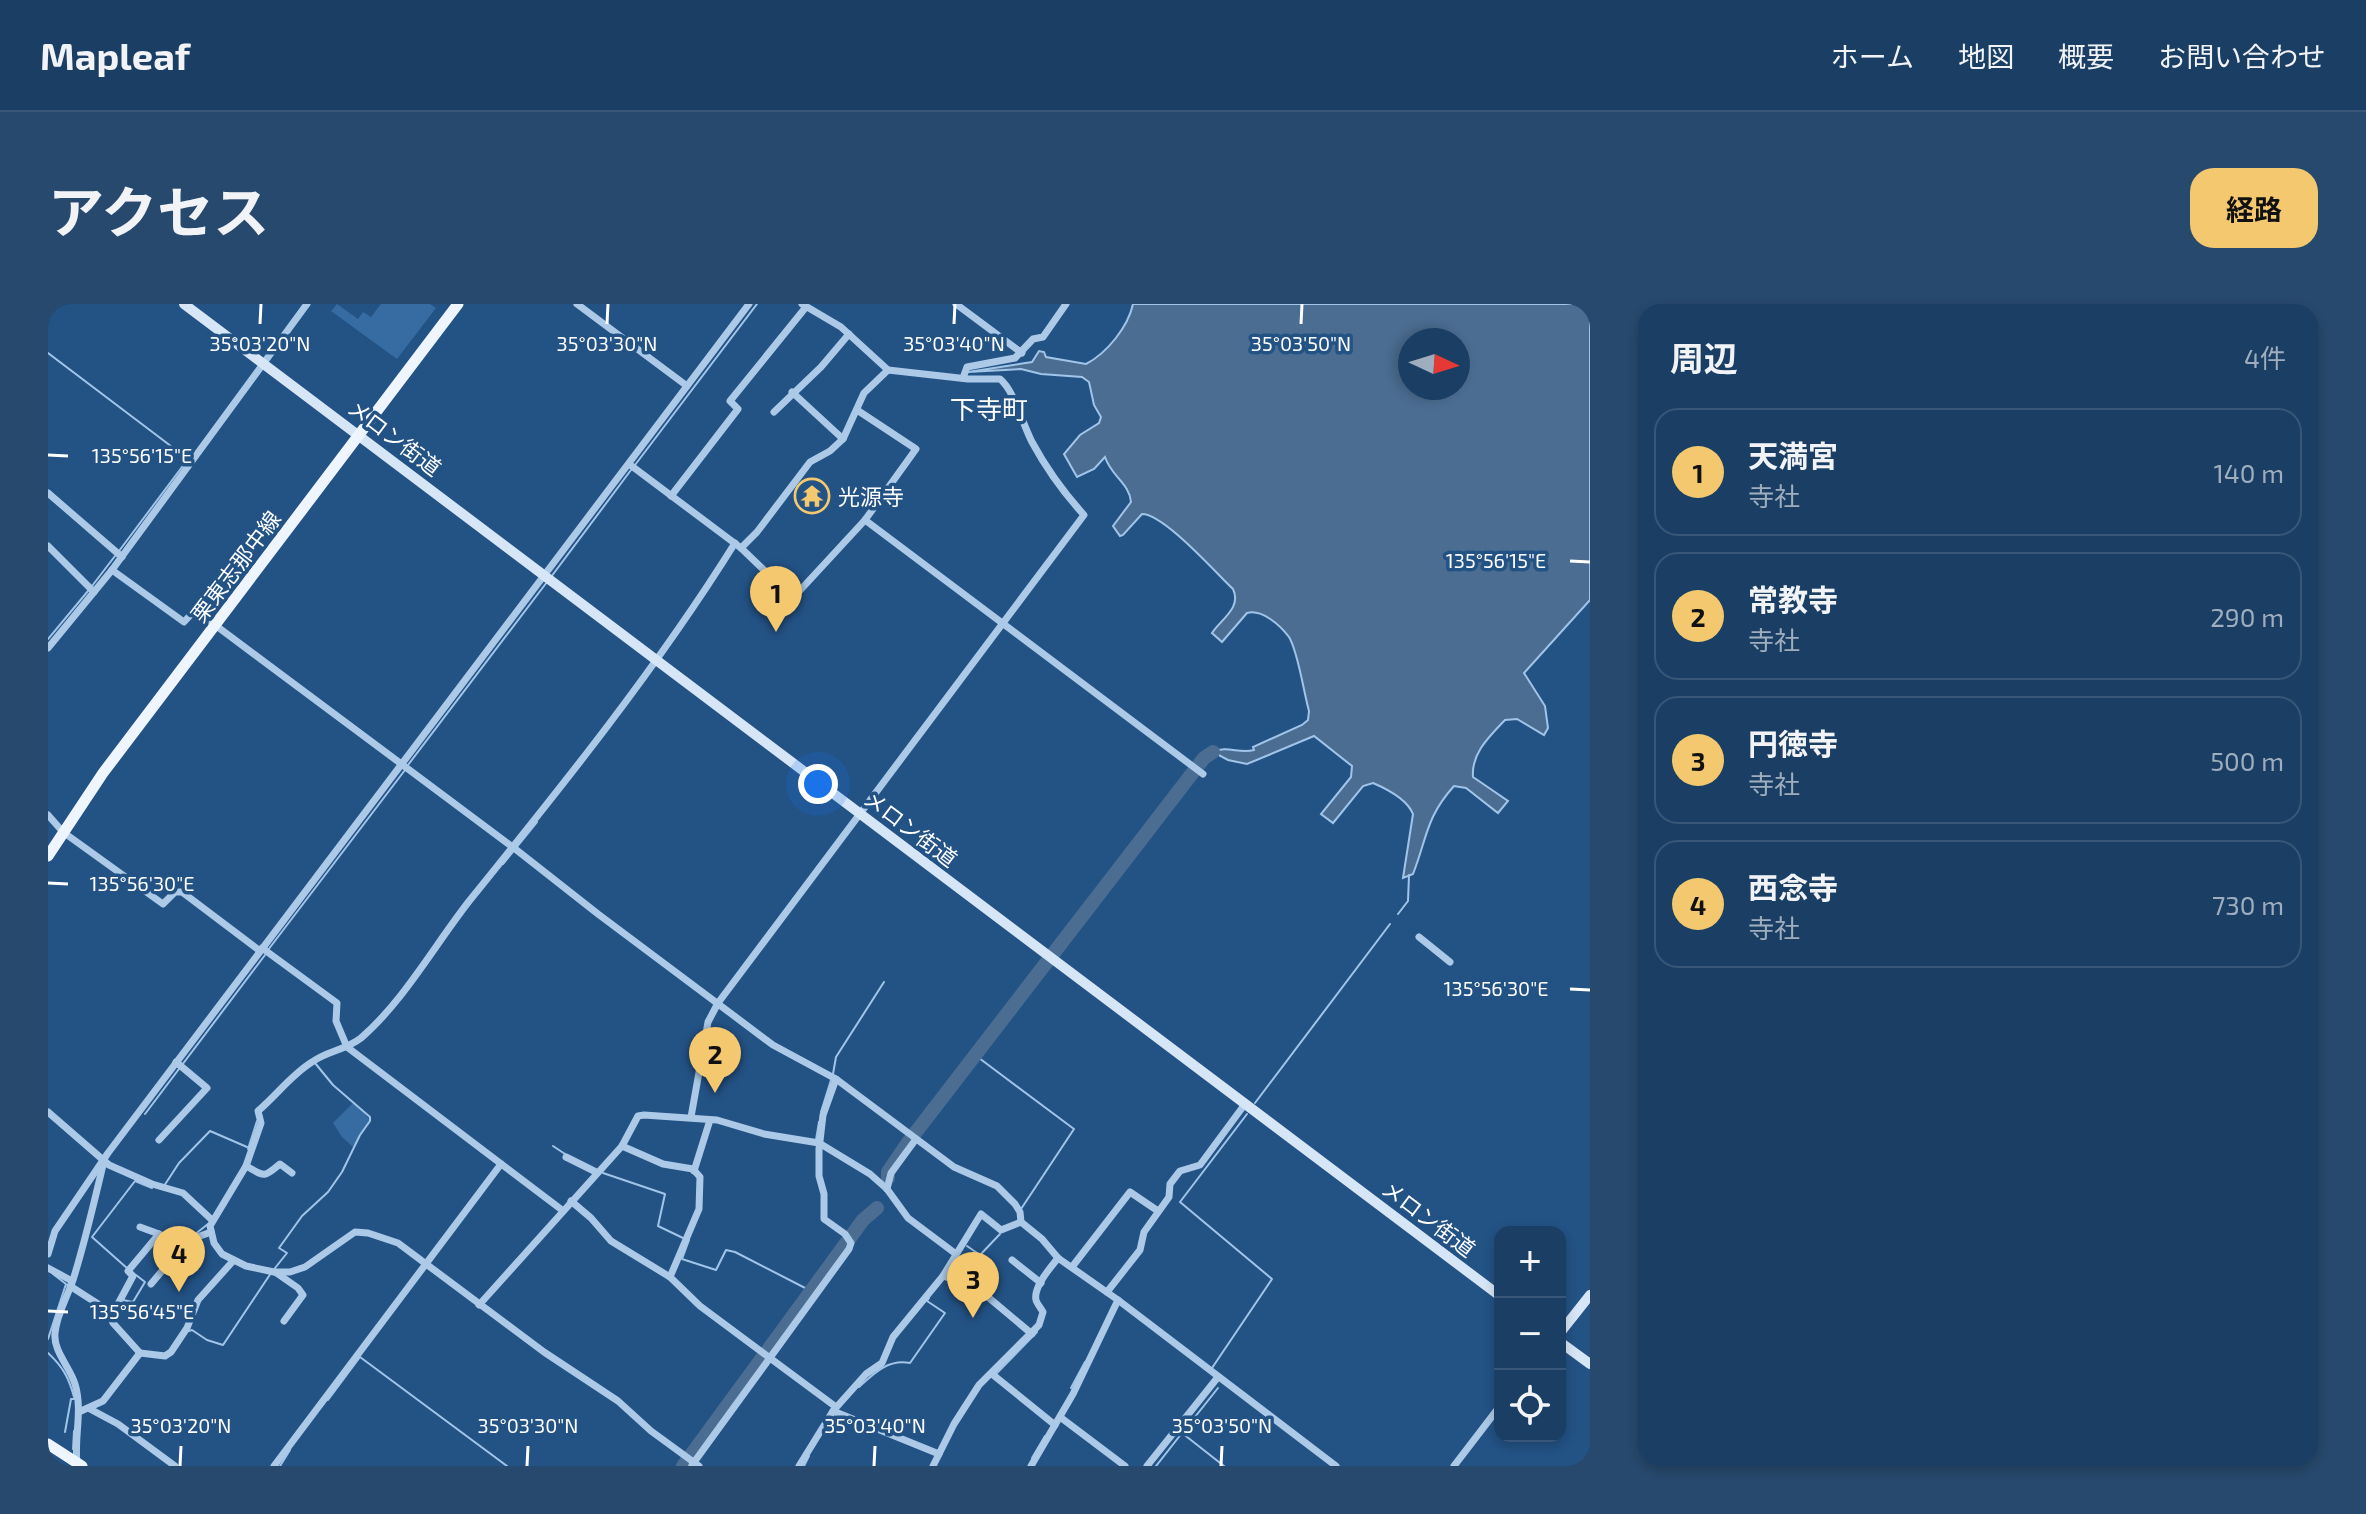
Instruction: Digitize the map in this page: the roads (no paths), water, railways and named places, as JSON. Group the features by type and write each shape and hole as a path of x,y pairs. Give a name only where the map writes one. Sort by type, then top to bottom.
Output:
{"main road":[{"name":"栗東志那中線","path":"48,856 103,773 458,304"},
{"path":"50,1449 79,1465"}],"street":[{"name":"メロン街道","path":"184,304 1494,1291"},
{"path":"48,648 122,557 307,304"},
{"path":"577,304 687,386"},
{"path":"48,1254 55,1231 104,1161 633,467 687,386 749,304"},
{"path":"956,304 1022,353"},
{"path":"963,378 967,367 1010,359 1022,353 1033,339 1043,337 1066,304"},
{"path":"671,496 738,409 730,401 804,306 849,334 888,370 1000,379 1005,383 1034,446 1065,494 1084,515 718,1003 708,1022 691,1117"},
{"path":"774,412 821,367 849,334"},
{"path":"836,1079 823,1115 819,1176 824,1194 824,1219 845,1234 849,1249 767,1356 692,1462 618,1401 544,1352 398,1243 360,1231 340,1241 305,1267 290,1272 274,1272 233,1261 217,1249 211,1232 212,1220 246,1166 261,1123 258,1111 295,1073 316,1058 347,1047 361,1038 401,993 514,848 738,545 757,532 810,462 830,451 843,439 864,393 888,370"},
{"path":"792,392 843,439"},
{"path":"633,467 738,545 793,598 865,520 916,449 857,410"},
{"path":"48,493 122,557"},
{"path":"865,520 1203,774"},
{"path":"48,546 94,592"},
{"path":"112,570 184,622 195,610 773,1045 836,1079 954,1167 997,1186 1015,1204 1021,1222 1042,1239 1058,1258 1336,1466"},
{"path":"48,815 63,832 163,904 175,892 182,892 337,1003 336,1021 347,1047 562,1210"},
{"path":"1419,937 1450,962"},
{"path":"159,1140 207,1088 179,1065"},
{"path":"1107,1292 1140,1250 1144,1232 1169,1197 1170,1184 1180,1171 1200,1165 1245,1104"},
{"path":"48,1112 104,1161 152,1184 183,1193 212,1220"},
{"path":"479,1305 622,1146 638,1116 691,1117 819,1143 870,1174 887,1189 908,1218 956,1254"},
{"path":"694,1171 710,1120"},
{"path":"887,1189 891,1173 913,1138"},
{"path":"622,1146 663,1164 694,1171 700,1177 699,1209 670,1277"},
{"path":"566,1157 596,1172"},
{"path":"79,1465 76,1437 81,1411 71,1373 51,1343 71,1283 104,1161"},
{"path":"246,1166 263,1176 269,1175 280,1164 292,1173"},
{"path":"274,1466 501,1164"},
{"path":"1072,1267 1130,1192 1158,1211"},
{"path":"571,1201 611,1241 670,1277 700,1306 835,1409 939,1454"},
{"path":"799,1466 835,1409 866,1374 882,1363 893,1337 943,1276 981,1214 1001,1230 1021,1222"},
{"path":"140,1227 176,1245"},
{"path":"151,1284 167,1265 176,1245 211,1232"},
{"path":"111,1317 133,1276 128,1271 159,1234"},
{"path":"933,1466 979,1385 1032,1334 1042,1319 1043,1312 1036,1300 1041,1283 1058,1258"},
{"path":"1012,1260 1041,1283"},
{"path":"48,1268 109,1311 113,1323 140,1353 165,1356 187,1328 198,1300 233,1261"},
{"path":"274,1272 303,1295 284,1321"},
{"path":"943,1276 983,1291 1032,1334"},
{"path":"1566,1327 1590,1297"},
{"path":"1031,1466 1060,1417 1118,1300"},
{"path":"1566,1346 1590,1364"},
{"path":"81,1411 103,1401 140,1353"},
{"path":"992,1374 1055,1425"},
{"path":"1147,1466 1218,1377"},
{"path":"90,1409 102,1413 175,1466"},
{"path":"1454,1466 1494,1414"},
{"path":"1060,1417 1125,1466"}],"waterway":[{"path":"635,465 757,304"},
{"path":"48,353 188,459 119,551"},
{"path":"551,577 631,470"},
{"path":"92,586 115,556"},
{"path":"408,765 547,582"},
{"path":"48,639 88,591"},
{"path":"888,1178 888,1172 909,1141 1204,758 1213,752"},
{"path":"268,950 405,770"},
{"path":"503,864 537,822"},
{"path":"1398,914 1408,901 1409,875"},
{"path":"1255,1103 1390,924"},
{"path":"145,1114 265,955"},
{"path":"833,1074 836,1057 884,982"},
{"path":"975,1055 1074,1129 1021,1209"},
{"path":"275,1268 287,1253 279,1248 302,1216 328,1192 370,1121 370,1117 333,1085 315,1063"},
{"path":"821,1112 831,1080"},
{"path":"1212,1368 1272,1279 1180,1202 1247,1114"},
{"path":"248,1149 257,1121"},
{"path":"816,1140 819,1122"},
{"path":"164,1186 179,1163 210,1131 247,1147"},
{"path":"553,1146 565,1154"},
{"path":"603,1173 665,1194 658,1226 683,1238"},
{"path":"128,1269 92,1237 135,1181 152,1188"},
{"path":"683,1466 863,1220 877,1208"},
{"path":"194,1235 208,1224"},
{"path":"967,1246 980,1255 1000,1234"},
{"path":"689,1240 682,1259 716,1270 726,1250 735,1252 811,1291"},
{"path":"189,1331 223,1345 271,1273"},
{"path":"48,1339 66,1284 53,1274"},
{"path":"123,1300 133,1302 145,1282 136,1275"},
{"path":"859,1387 888,1365 910,1363 945,1313 927,1301 929,1298"},
{"path":"997,1373 1037,1332"},
{"path":"48,1353 65,1373 74,1397"},
{"path":"328,1400 360,1357 507,1466"},
{"path":"1071,1388 1085,1362"},
{"path":"1183,1432 1218,1388"},
{"path":"65,1432 71,1399 75,1399"},
{"path":"73,1449 74,1431"},
{"path":"1156,1466 1182,1433 1224,1466"},
{"path":"1032,1458 1045,1436"},
{"path":"280,1466 290,1450"},
{"path":"804,1466 809,1456"}],"place":[{"name":"光源寺","path":"812,496"},
{"name":"天満宮","path":"776,632"},
{"name":"常教寺","path":"715,1093"},
{"name":"西念寺","path":"179,1292"},
{"name":"円徳寺","path":"973,1318"}],"district":[{"name":"下寺町","path":"989,408"}]}
